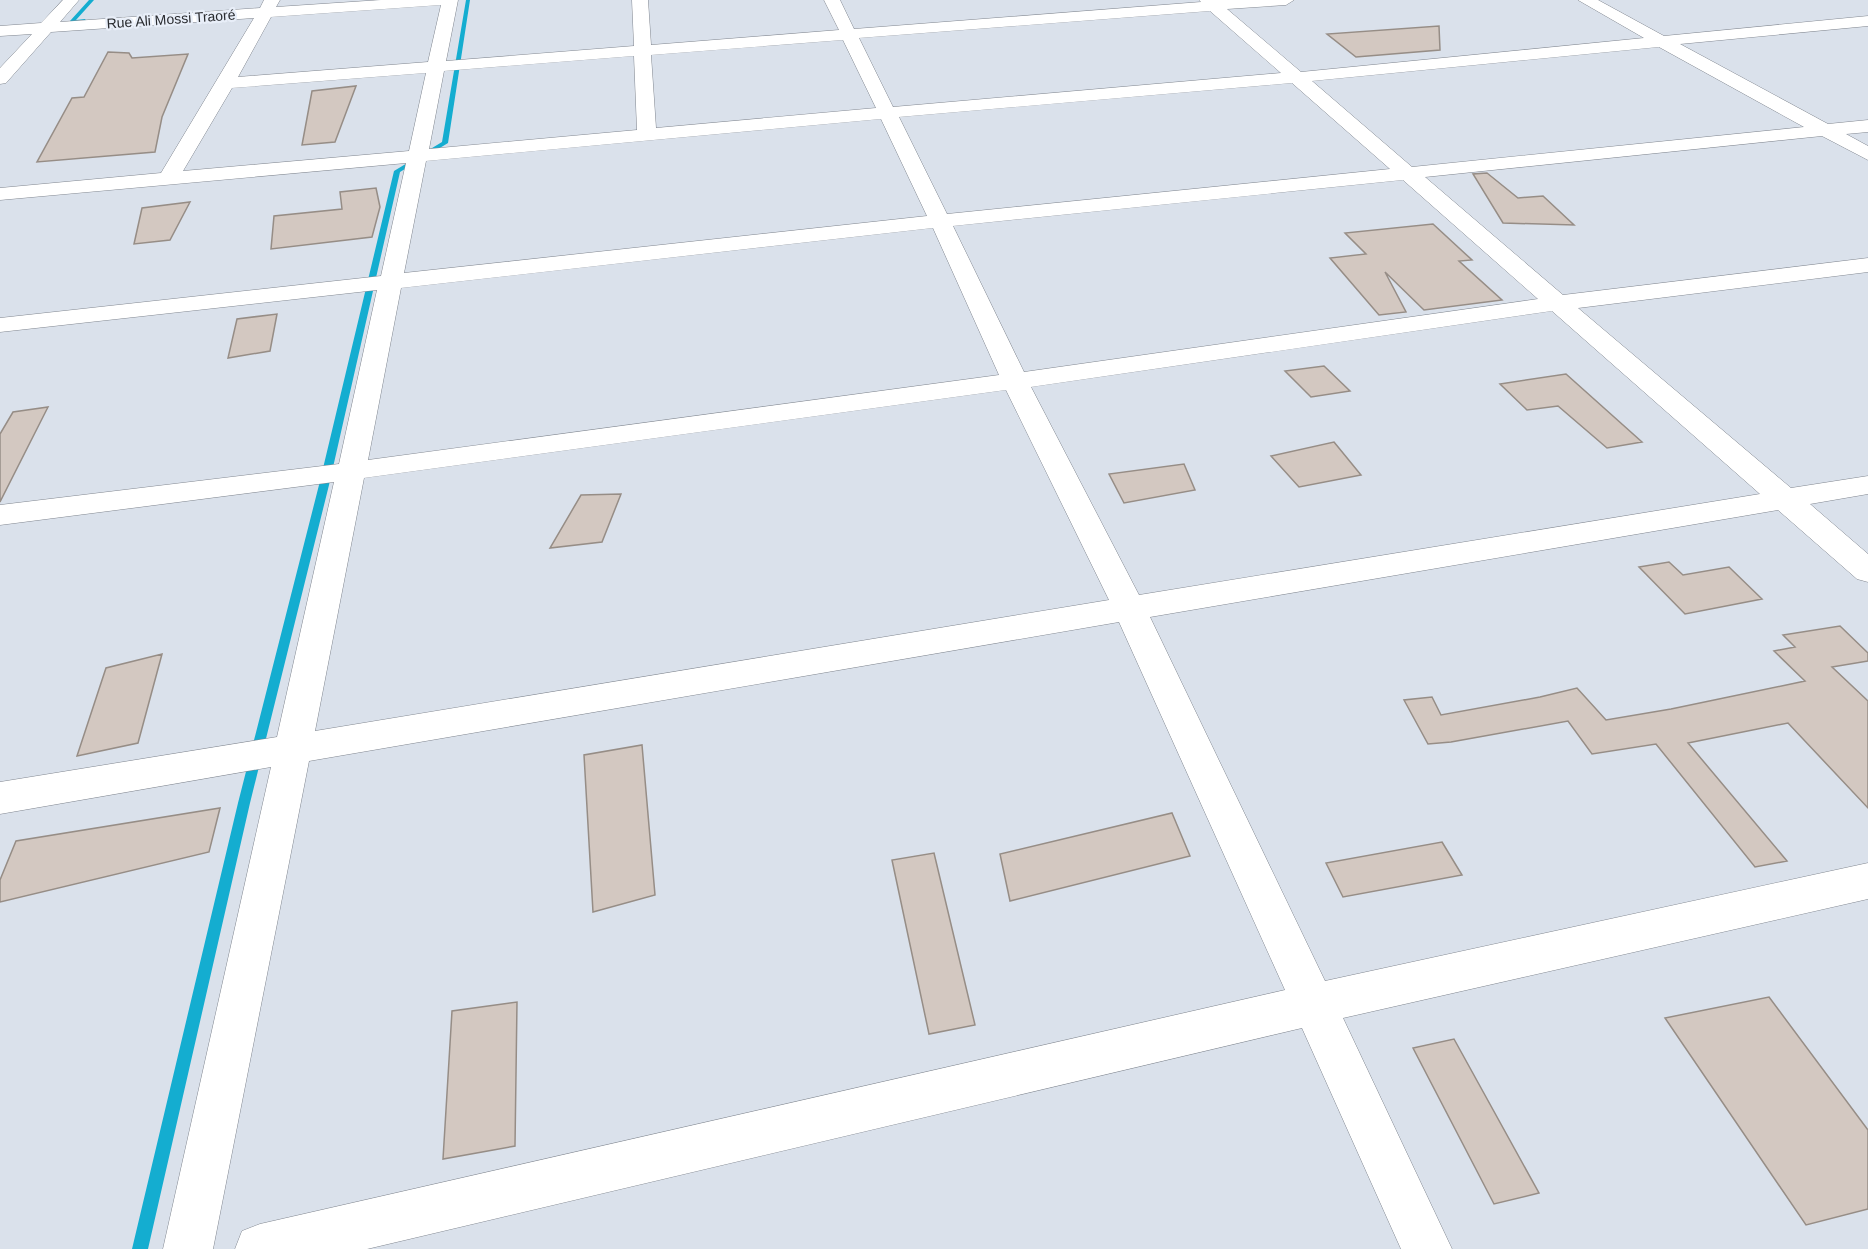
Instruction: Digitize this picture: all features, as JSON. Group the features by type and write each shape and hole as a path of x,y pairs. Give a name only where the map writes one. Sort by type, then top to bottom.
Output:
{"street":[{"path":"0,80 71,0"},
{"path":"188,1249 450,0"},
{"name":"Rue Ali Mossi Traoré","path":"0,31 269,6 450,0"},
{"path":"640,0 647,135"},
{"path":"831,0 940,221 1015,381 1130,610 1427,1249"},
{"path":"226,83 1209,3 1286,0"},
{"path":"1586,0 1868,154"},
{"path":"1209,3 1299,77 1868,571"},
{"path":"169,177 269,6"},
{"path":"0,194 1299,77 1868,21"},
{"path":"0,326 940,221 1868,126"},
{"path":"0,515 351,471 1015,381 1557,303 1868,265"},
{"path":"0,798 1868,485"},
{"path":"260,1249 1315,1004 1868,881"}],"building":[{"path":"1439,26 1440,50 1356,57 1327,34"},
{"path":"108,52 129,53 132,58 188,54 162,117 155,152 37,162 72,98 84,97"},
{"path":"356,86 335,142 302,145 312,91"},
{"path":"1487,173 1518,198 1543,196 1574,225 1503,223 1473,174"},
{"path":"376,188 380,207 372,237 271,249 274,216 342,209 340,192"},
{"path":"190,202 170,240 134,244 142,208"},
{"path":"1433,224 1472,260 1459,261 1502,300 1424,310 1385,272 1406,312 1379,315 1330,258 1366,254 1345,233"},
{"path":"277,314 270,351 228,358 237,319"},
{"path":"1324,366 1350,391 1311,397 1285,371"},
{"path":"1566,374 1642,442 1607,448 1558,406 1527,410 1500,384"},
{"path":"48,407 0,502 0,434 13,412"},
{"path":"1334,442 1361,475 1299,487 1271,456"},
{"path":"1184,464 1195,490 1124,503 1109,474"},
{"path":"621,494 602,542 550,548 581,495"},
{"path":"1669,562 1683,575 1729,567 1762,599 1685,614 1639,567"},
{"path":"1840,626 1868,653 1868,661 1832,667 1868,701 1868,808 1788,723 1688,743 1787,861 1755,867 1656,744 1592,754 1568,721 1428,744 1404,700 1432,697 1441,715 1577,688 1606,720 1671,709 1805,681 1774,651 1795,647 1783,635"},
{"path":"162,654 138,743 77,756 106,668"},
{"path":"642,745 655,895 593,912 584,755"},
{"path":"220,808 209,852 0,902 0,880 16,841"},
{"path":"1172,813 1190,856 1010,901 1000,854"},
{"path":"1442,842 1462,875 1343,897 1326,863"},
{"path":"934,853 975,1025 929,1034 892,860"},
{"path":"1769,997 1868,1130 1868,1209 1806,1225 1665,1018"},
{"path":"517,1002 515,1146 443,1159 452,1011"},
{"path":"1454,1039 1539,1193 1494,1204 1413,1048"}],"waterway":[{"path":"85,21 72,22 92,0"},
{"path":"140,1249 244,803 324,485 397,171 445,143 468,0"}]}
